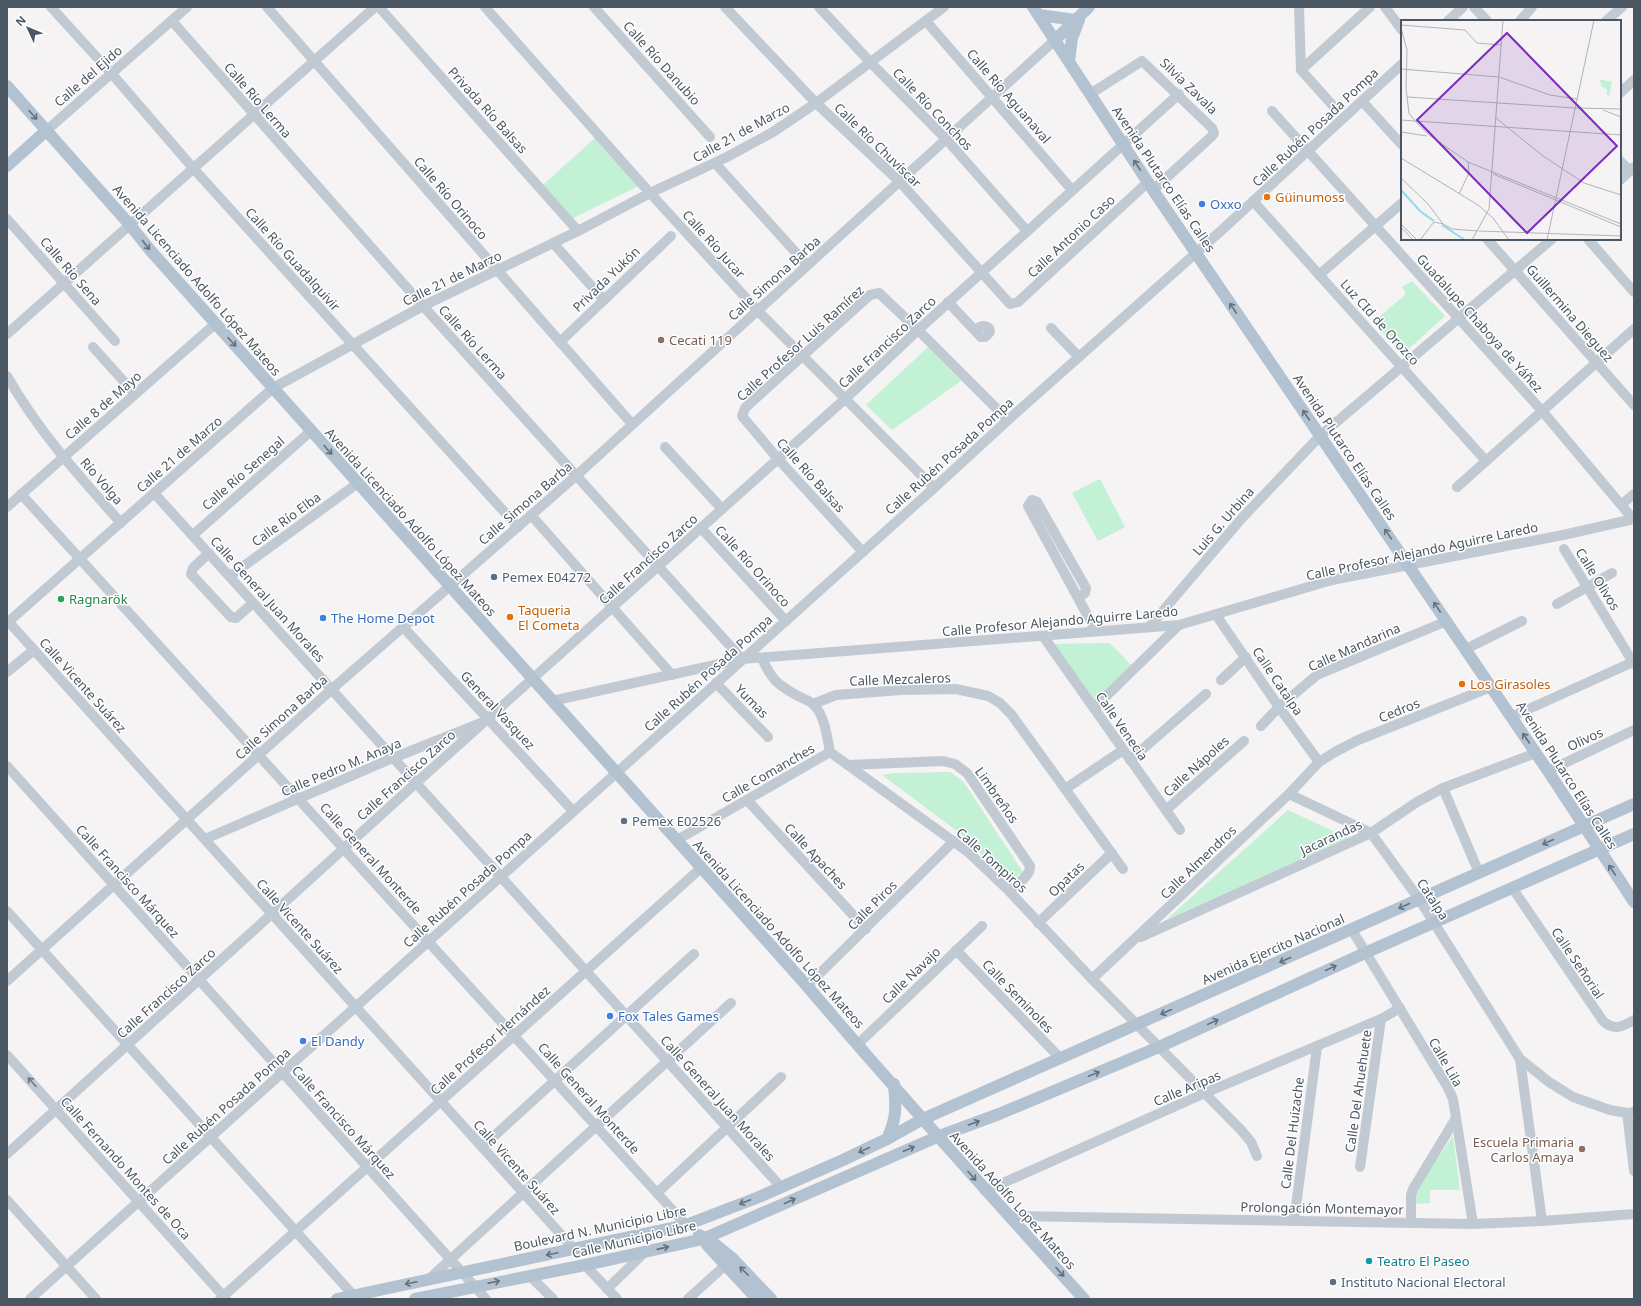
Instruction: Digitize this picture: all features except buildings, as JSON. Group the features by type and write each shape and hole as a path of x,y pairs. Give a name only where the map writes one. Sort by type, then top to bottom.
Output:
{"main road":[{"path":"1036,11 1082,14"},
{"name":"Avenida Plutarco Elías Calles","path":"1036,11 1150,186 1447,620 1634,902"},
{"path":"1054,40 1082,14"},
{"path":"1069,61 1072,38 1082,14"},
{"name":"Avenida Licenciado Adolfo López Mateos","path":"7,86 130,224 150,250 215,324 677,840 894,1084 923,1119"},
{"name":"Calle del Ejido","path":"7,166 47,130"},
{"name":"Avenida Ejercito Nacional","path":"923,1119 1634,804"},
{"path":"937,1137 999,1114 1159,1047 1365,953 1513,889 1634,834"},
{"path":"887,1139 894,1125 896,1114 894,1084"},
{"name":"Avenida Adolfo Lopez Mateos","path":"923,1119 985,1191 1084,1299"},
{"name":"Boulevard N. Municipio Libre","path":"337,1299 686,1225 843,1160 887,1139 923,1119"},
{"name":"Calle Municipio Libre","path":"415,1299 644,1253 703,1238 937,1137"},
{"path":"843,1160 846,1176"},
{"name":"Calle General Monterde","path":"686,1225 703,1238 771,1299"},
{"name":"Calle General Monterde","path":"729,1262 757,1299"}],"street":[{"name":"Calle Río Guadalquivir","path":"51,7 112,74 193,168 518,527"},
{"name":"Calle del Ejido","path":"47,130 187,7"},
{"name":"Calle Río Orinoco","path":"267,7 632,424"},
{"path":"7,334 375,7"},
{"name":"Privada Río Balsas","path":"379,7 578,231"},
{"name":"Calle Río Jucar","path":"485,7 650,193 757,310 934,488"},
{"name":"Calle Río Danubio","path":"594,7 710,137"},
{"name":"Calle Río Chuvíscar","path":"725,7 816,103 900,181 980,273 1010,304"},
{"name":"Calle Río Conchos","path":"819,7 871,63 946,139 1027,231"},
{"name":"Calle 21 de Marzo","path":"7,622 273,388 423,306 578,231 650,193 715,163 772,132 816,103 944,7"},
{"path":"1299,7 1301,70 1335,108"},
{"path":"1301,70 1370,7"},
{"path":"1385,7 1401,29"},
{"path":"1449,20 1463,7"},
{"path":"1474,7 1486,20"},
{"path":"1521,20 1532,7"},
{"path":"1607,20 1622,7"},
{"name":"Calle Río Lerma","path":"172,20 423,306 742,659"},
{"name":"Calle Río Aguanaval","path":"926,21 1072,190"},
{"name":"Calle Simona Barba","path":"7,981 332,689 577,475 1054,40"},
{"name":"Silvia Zavala","path":"1090,94 1142,61 1179,94 1212,128 1214,133"},
{"name":"Calle Rubén Posada Pompa","path":"30,1299 140,1202 355,1006 501,877 1008,420 1196,253 1401,65"},
{"path":"1621,92 1634,80"},
{"name":"Calle Francisco Zarco","path":"7,1154 416,783 489,720 845,399 948,302 1179,94"},
{"path":"1362,101 1401,144"},
{"name":"Guadalupe Chaboya de Yáñez","path":"1272,111 1543,412 1634,519"},
{"name":"Calle Antonio Caso","path":"1010,304 1018,302 1150,186 1214,133"},
{"path":"1621,162 1632,169 1621,179"},
{"path":"715,163 807,265"},
{"name":"Luz CId de Orozco","path":"1253,201 1486,461"},
{"path":"1320,275 1401,204"},
{"name":"Calle Río Sena","path":"7,219 115,341"},
{"name":"Privada Yukón","path":"560,342 671,236"},
{"name":"Guillermina Dieguez","path":"1488,240 1634,405"},
{"name":"Luis G. Urbina","path":"1150,626 1242,518 1320,436 1551,240"},
{"path":"1589,240 1634,292"},
{"path":"553,243 604,300"},
{"name":"Calle Profesor Luis Ramírez","path":"742,413 870,295 876,292 882,294 918,330"},
{"path":"948,302 975,330"},
{"name":"Calle 8 de Mayo","path":"7,507 215,324"},
{"path":"1051,328 1079,357"},
{"path":"1457,487 1597,364 1634,329"},
{"path":"918,330 1008,420"},
{"path":"93,347 135,394"},
{"name":"Río Volga","path":"7,376 37,425 121,523"},
{"name":"Calle Río Balsas","path":"742,413 743,418 778,459 863,552"},
{"name":"Calle Río Senegal","path":"193,535 311,431"},
{"path":"665,447 722,509"},
{"name":"Calle Río Elba","path":"230,576 358,483"},
{"name":"Calle General Juan Morales","path":"154,493 780,1187"},
{"name":"Calle General Monterde","path":"21,494 686,1225"},
{"path":"1622,504 1634,494"},
{"path":"1078,598 1086,593 1086,588 1037,502 1032,500 1028,506 1052,550 1078,598 1096,631"},
{"path":"531,516 614,607 672,675"},
{"name":"Calle Profesor Alejando Aguirre Laredo","path":"552,701 742,659 1043,636 1150,626 1179,625 1332,580 1563,536 1634,519"},
{"name":"Calle Río Orinoco","path":"701,528 786,621"},
{"path":"1052,550 1061,544"},
{"name":"Calle Olivos","path":"1564,549 1633,663"},
{"path":"209,553 193,568 192,574 231,617 236,618 253,603"},
{"path":"1557,604 1612,574"},
{"name":"Calle Catalpa","path":"1216,615 1319,762"},
{"name":"Calle Mandarina","path":"1261,726 1279,707 1317,676 1447,620"},
{"path":"1466,649 1522,621"},
{"name":"Calle Vicente Suárez","path":"7,622 205,839 574,1249"},
{"path":"1094,708 1179,625"},
{"name":"General Vasquez","path":"403,627 573,811"},
{"name":"Calle Venecia","path":"1043,636 1180,830"},
{"path":"7,672 34,650"},
{"path":"1221,680 1246,657"},
{"path":"762,658 769,674 776,683 813,704 821,717 826,731 830,752"},
{"path":"1512,717 1633,663"},
{"name":"Yumas","path":"716,683 768,737"},
{"name":"Cedros","path":"1319,762 1358,740 1491,687"},
{"name":"Calle Mezcaleros","path":"813,704 836,695 901,690 956,689 988,696 1000,703 1011,714 1123,869"},
{"path":"1130,760 1206,694"},
{"name":"Calle Pedro M. Anaya","path":"205,839 393,758 489,720"},
{"name":"Olivos","path":"1548,771 1634,730"},
{"name":"Calle Nápoles","path":"1166,810 1244,741"},
{"path":"1065,789 1123,750"},
{"name":"Calle Tompiros","path":"830,752 954,841 1010,891 1038,923 1092,979 1241,1130 1251,1142 1257,1156"},
{"name":"Calle Comanches","path":"677,840 830,752"},
{"name":"Jacarandas","path":"1134,941 1372,833 1416,802 1443,788 1536,754"},
{"name":"Limbreños","path":"848,765 943,761 955,764 967,773 1030,866 1030,871 1027,875 1010,891"},
{"name":"Calle Almendros","path":"1092,979 1289,794 1319,762"},
{"name":"Calle Francisco Márquez","path":"7,766 486,1299"},
{"path":"1443,788 1479,873"},
{"name":"Catalpa","path":"1289,794 1372,833 1419,899 1520,1059"},
{"name":"Calle Apaches","path":"747,800 866,929"},
{"name":"Calle Piros","path":"807,986 954,841"},
{"name":"Opatas","path":"1038,923 1112,853"},
{"name":"Calle Profesor Hernández","path":"223,1298 295,1231 701,868"},
{"name":"Calle Señorial","path":"1513,889 1603,1021 1609,1026 1619,1028 1634,1020"},
{"path":"7,912 354,1296"},
{"name":"Calle Navajo","path":"858,1044 982,926"},
{"name":"Calle Lila","path":"1352,930 1447,1086 1452,1099 1456,1118 1472,1224"},
{"name":"Calle Seminoles","path":"956,950 1061,1059"},
{"path":"482,1147 694,954"},
{"path":"430,1279 731,1003"},
{"name":"Calle Aripas","path":"985,1191 1205,1093 1382,1019 1400,1008"},
{"name":"Calle Del Ahuehuete","path":"1360,1167 1382,1019"},
{"name":"Calle Del Huizache","path":"1294,1221 1317,1047"},
{"name":"Calle Fernando Montes de Oca","path":"7,1055 140,1202 223,1298"},
{"path":"1520,1059 1549,1082 1573,1096 1595,1106 1631,1113 1634,1171"},
{"path":"1520,1059 1542,1221"},
{"path":"657,1194 781,1077"},
{"path":"1411,1222 1411,1195 1413,1189 1456,1118"},
{"path":"7,1200 96,1299"},
{"name":"Prolongación Montemayor","path":"1009,1216 1472,1224 1542,1221 1634,1214"},
{"path":"607,1289 644,1253"},
{"path":"688,1299 729,1262"},
{"path":"585,1265 617,1299"},
{"path":"530,1276 553,1299"}],"green space":[{"path":"596,137 639,186 573,218 543,185"},
{"path":"1412,281 1445,316 1402,355 1373,322 1406,294 1402,287"},
{"path":"928,347 961,381 892,430 866,405"},
{"path":"1100,479 1125,527 1098,541 1072,493"},
{"path":"1110,643 1131,665 1094,702 1053,644"},
{"path":"950,772 963,781 1023,872 1009,882 961,834 882,775 894,773"},
{"path":"1288,810 1348,838 1166,920"},
{"path":"1453,1136 1460,1190 1430,1190 1430,1203 1415,1204 1415,1190"}],"place":[{"name":"Güinumoss","path":"1267,197"},
{"name":"Oxxo","path":"1202,204"},
{"name":"Cecati 119","path":"661,340"},
{"name":"Pemex E04272","path":"494,577"},
{"name":"Ragnarök","path":"61,599"},
{"name":"Taqueria El Cometa","path":"510,617"},
{"name":"The Home Depot","path":"323,618"},
{"name":"Los Girasoles","path":"1462,684"},
{"name":"Pemex E02526","path":"624,821"},
{"name":"Fox Tales Games","path":"610,1016"},
{"name":"El Dandy","path":"303,1041"},
{"name":"Escuela Primaria Carlos Amaya","path":"1582,1149"},
{"name":"Teatro El Paseo","path":"1369,1261"},
{"name":"Instituto Nacional Electoral","path":"1333,1282"}]}
